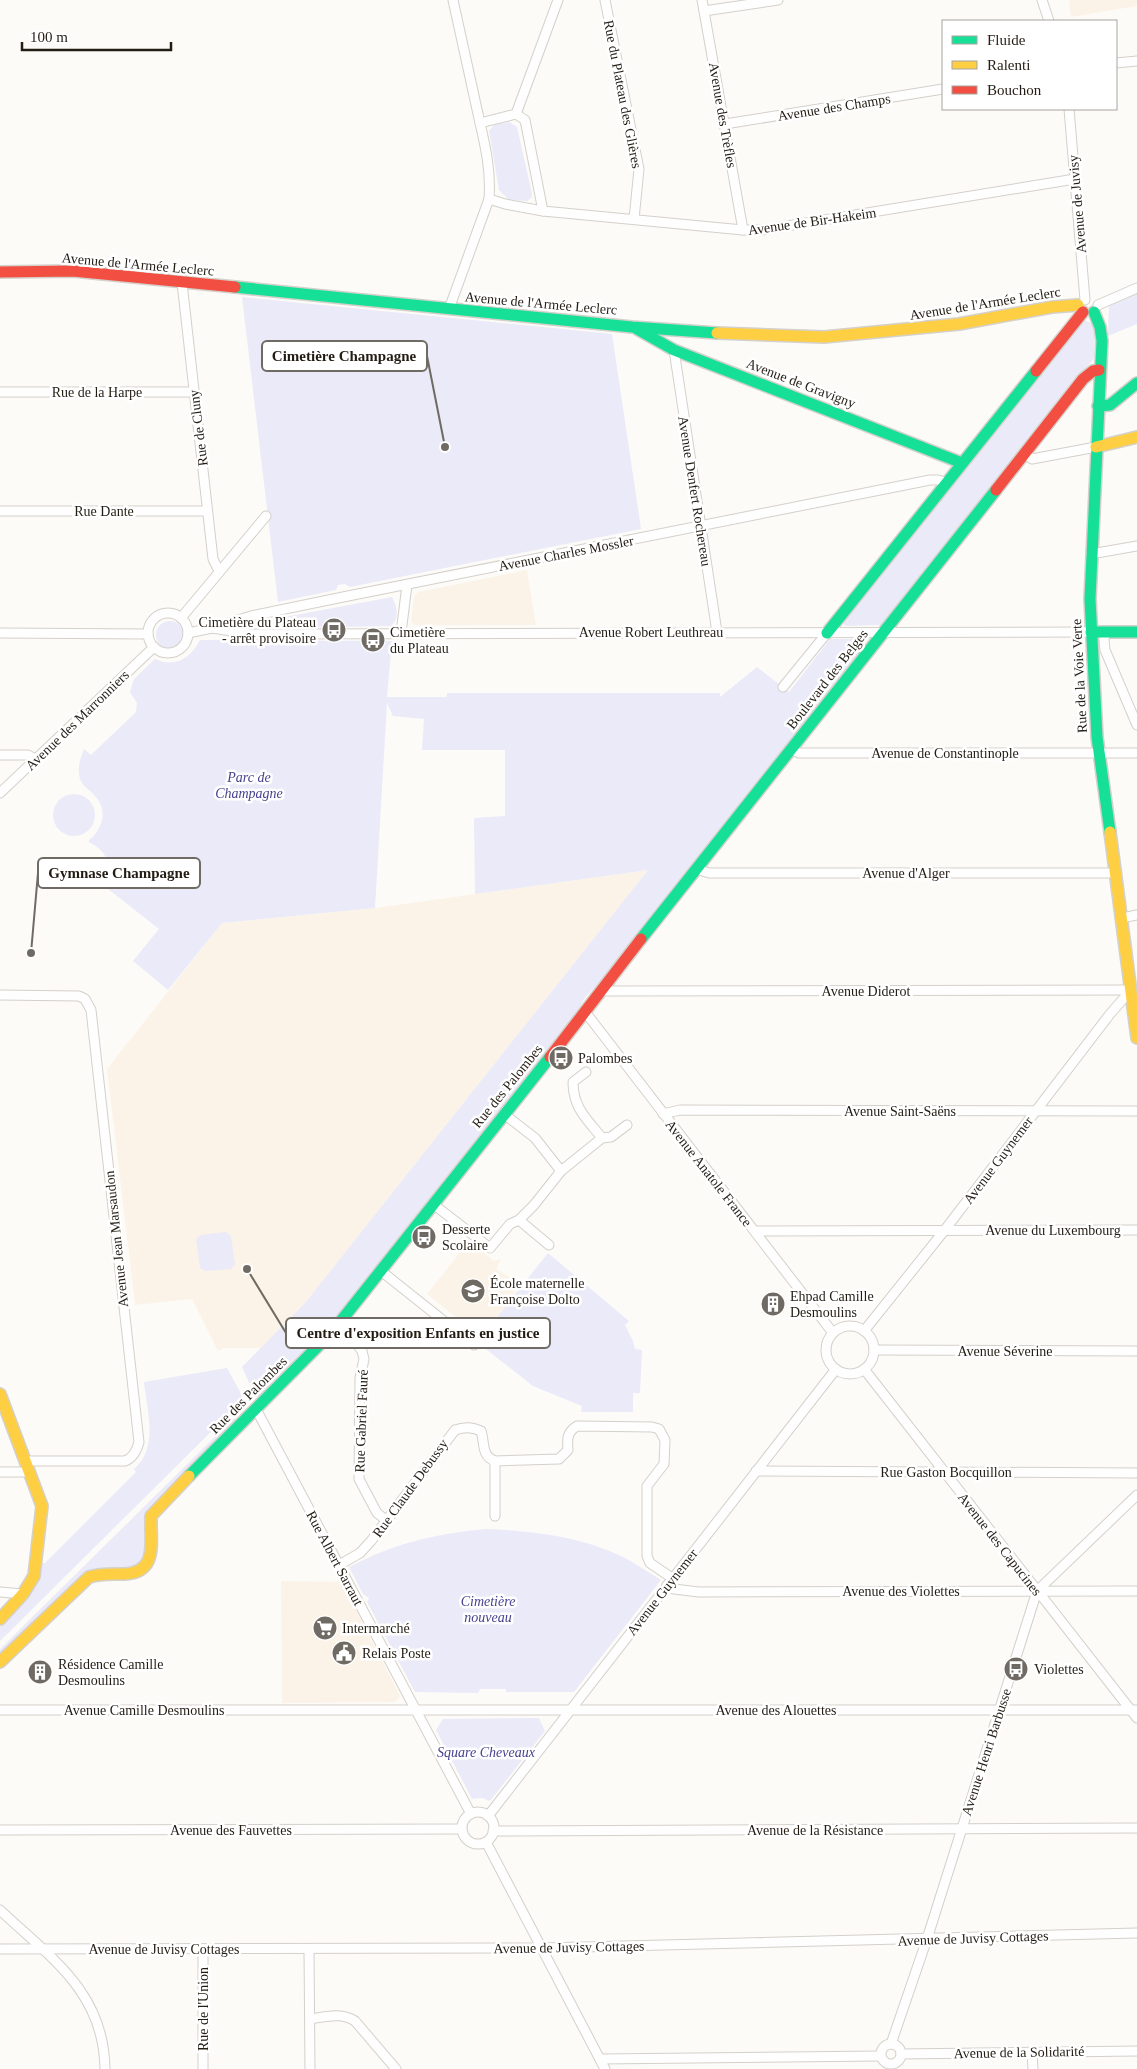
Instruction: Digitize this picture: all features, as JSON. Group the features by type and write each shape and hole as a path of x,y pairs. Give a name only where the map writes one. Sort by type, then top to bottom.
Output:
{"street":[{"path":"450,309 489,199 491,182 489,159 453,0"},
{"path":"516,114 558,0"},
{"name":"Rue du Plateau des Glières","path":"605,0 639,169 634,218"},
{"name":"Avenue des Trèfles","path":"702,0 743,230"},
{"path":"704,11 778,0"},
{"path":"1042,0 1049,20"},
{"path":"1117,64 1137,61"},
{"name":"Avenue des Champs","path":"725,124 942,89"},
{"name":"Avenue de Juvisy","path":"1069,110 1088,307"},
{"path":"480,123 516,114 525,120 543,211"},
{"name":"Avenue de Bir-Hakeim","path":"489,199 543,211 634,218 743,230 762,230 1075,179"},
{"name":"Avenue de l'Armée Leclerc","path":"0,272 73,271 632,327 824,337 959,324 1052,307 1088,307"},
{"name":"Rue de Cluny","path":"182,283 213,559 219,571"},
{"path":"1088,307 1137,288"},
{"name":"Rue de la Voie Verte","path":"1088,307 1102,325 1091,554 1091,632 1099,753 1137,1038"},
{"name":"Boulevard des Belges","path":"783,688 1088,307"},
{"name":"Avenue de Gravigny","path":"632,327 674,350 962,463"},
{"name":"Avenue Denfert Rochereau","path":"674,350 717,632"},
{"name":"Boulevard des Belges","path":"586,1013 587,1007 1083,379 1093,371 1099,370"},
{"path":"1098,406 1110,405 1137,384"},
{"name":"Rue de la Harpe","path":"0,392 194,392"},
{"path":"1025,453 1032,459 1137,437"},
{"name":"Avenue Charles Mossler","path":"188,632 212,628 251,616 930,480 946,482"},
{"name":"Rue Dante","path":"0,511 207,511"},
{"path":"180,618 266,516"},
{"path":"1091,554 1137,546"},
{"path":"401,632 408,584"},
{"path":"169,614 180,618 187,627 188,632 184,644 176,651 164,652 154,647 148,634 156,617 169,614"},
{"name":"Avenue Robert Leuthreau","path":"212,628 251,634 401,632 1091,632"},
{"path":"1091,632 1137,632"},
{"path":"1106,632 1104,639 1105,650 1137,725"},
{"path":"0,633 148,634"},
{"name":"Avenue des Marronniers","path":"0,793 154,647"},
{"name":"Avenue de Constantinople","path":"791,749 799,753 1137,753"},
{"path":"0,755 28,756 35,760"},
{"name":"Avenue d'Alger","path":"696,869 709,873 1115,872"},
{"path":"1122,918 1137,915"},
{"name":"Avenue Diderot","path":"602,989 608,991 1132,990"},
{"name":"Avenue Guynemer","path":"864,1331 944,1231 1110,1014 1132,990"},
{"name":"Avenue Jean Marsaudon","path":"0,995 79,996 85,999 91,1010 138,1434 137,1449 125,1461 26,1466 0,1472"},
{"name":"Avenue Anatole France","path":"586,1013 833,1333"},
{"name":"Rue des Palombes","path":"0,1662 89,1577 95,1574 136,1574 148,1567 150,1562 151,1516 154,1511 256,1409 340,1321 586,1013"},
{"path":"586,1072 573,1082 574,1099 581,1112 602,1138"},
{"name":"Avenue Saint-Saëns","path":"663,1114 680,1110 1137,1111"},
{"path":"504,1114 535,1138 561,1171"},
{"path":"433,1204 490,1248 510,1224 519,1220 534,1205 561,1171 602,1138 611,1138 627,1125"},
{"path":"519,1220 549,1245"},
{"name":"Avenue du Luxembourg","path":"755,1230 1137,1230"},
{"path":"380,1271 474,1345"},
{"name":"Rue Gabriel Fauré","path":"340,1321 362,1351 364,1359 360,1378 359,1478 377,1512 386,1520"},
{"path":"846,1326 853,1326 864,1331 872,1340 874,1350 871,1361 864,1369 850,1374 836,1369 829,1362 826,1346 833,1333 846,1326"},
{"name":"Avenue Séverine","path":"874,1350 1137,1351"},
{"name":"Avenue Guynemer","path":"488,1816 836,1369"},
{"name":"Avenue des Capucines","path":"864,1369 1037,1591 1134,1710 1137,1718"},
{"path":"0,1394 42,1506 37,1566 32,1581 0,1620"},
{"name":"Rue Albert Sarraut","path":"256,1409 471,1814"},
{"path":"495,1516 495,1461 559,1459 568,1450 567,1437 571,1430 577,1426 652,1427 659,1429 665,1440 664,1464 647,1486 647,1556 650,1564 669,1582"},
{"name":"Rue Claude Debussy","path":"339,1565 360,1553 454,1430 476,1428 481,1431 483,1446 487,1456 495,1461"},
{"name":"Rue Gaston Bocquillon","path":"756,1471 1137,1473"},
{"name":"Avenue Henri Barbusse","path":"891,2044 927,1939 1037,1591 1137,1495"},
{"name":"Avenue des Violettes","path":"669,1582 674,1589 699,1592 1137,1591"},
{"path":"0,1592 23,1594"},
{"name":"Avenue des Alouettes","path":"415,1709 558,1711 1134,1710"},
{"name":"Avenue Camille Desmoulins","path":"0,1710 288,1711 415,1709"},
{"path":"481,1813 488,1816 492,1820 494,1831 486,1842 476,1844 467,1841 462,1829 464,1818 471,1814 481,1813"},
{"name":"Avenue de la Résistance","path":"494,1831 1137,1828"},
{"name":"Avenue des Fauvettes","path":"0,1830 462,1829"},
{"path":"486,1842 605,2069"},
{"path":"0,1910 70,1975 90,2004 104,2046 105,2069"},
{"name":"Avenue de Juvisy Cottages","path":"0,1949 542,1948 1137,1933"},
{"name":"Rue de l'Union","path":"203,1949 203,2069"},
{"path":"309,1949 310,2069"},
{"path":"310,2019 341,2015 355,2020 396,2069"},
{"path":"600,2059 884,2063 900,2066 901,2054 896,2045 891,2044 883,2047 884,2063"},
{"name":"Avenue de la Solidarité","path":"901,2054 1137,2051"},
{"path":"1032,2052 1034,2069"}],"shaded area":[{"path":"1069,0 1137,0 1137,6 1071,17"},
{"path":"527,570 536,625 414,625 411,622 414,596 418,592"},
{"path":"648,870 305,1303 261,1348 224,1348 218,1351 192,1299 135,1305 107,1069 222,923 375,908"},
{"name":"École maternelle Françoise Dolto","path":"469,1241 494,1261 501,1259 496,1269 522,1284 481,1337 427,1294"},
{"path":"281,1581 342,1582 400,1696 395,1702 282,1703"}],"green space":[{"path":"509,122 517,127 532,194 531,198 527,201 509,200 499,190 489,131 494,125"},
{"path":"1137,292 1137,324 1108,336 1109,303"},
{"path":"242,297 612,334 641,529 350,587 345,584 338,585 336,590 278,602"},
{"path":"1084,320 1091,323 1095,329 1094,358 883,625 845,626 843,621"},
{"path":"392,597 397,616 391,626 287,628 285,617"},
{"path":"170,621 180,625 184,635 180,645 170,649 160,645 156,635 160,625"},
{"name":"Parc de Champagne","path":"830,639 861,639 864,646 599,985 588,994 582,1002 577,1016 338,1318 259,1397 255,1396 242,1367 305,1303 648,870 475,894 474,818 505,816 505,750 422,750 424,719 393,716 387,703 375,908 222,923 168,990 133,961 159,929 103,885 108,872 107,860 101,850 89,842 100,825 103,813 102,807 95,796 83,784 79,775 79,764 84,749 91,755 136,712 137,703 130,692 134,679 155,659 162,662 175,662 187,657 200,640 392,641 387,697 447,697 447,693 720,693 720,697 757,667 789,692"},
{"path":"74,794 89,800 95,815 89,830 74,836 59,830 53,815 59,800"},
{"path":"226,1232 231,1236 235,1264 231,1269 205,1271 200,1268 196,1240 200,1235"},
{"path":"548,1253 629,1321 625,1325 635,1349 642,1350 640,1393 633,1393 633,1412 581,1412 582,1406 533,1386 477,1342"},
{"path":"227,1368 244,1399 0,1641 0,1627 27,1600 38,1583 42,1563 45,1563 136,1472 134,1469 147,1451 149,1440 150,1428 144,1382"},
{"path":"234,1418 237,1422 152,1506 146,1556 140,1567 96,1569 0,1656 0,1649"},
{"name":"Cimetière nouveau","path":"486,1529 521,1531 572,1539 621,1556 661,1580 574,1692 506,1692 506,1689 480,1689 478,1693 415,1692 367,1602 369,1598 363,1594 349,1567 382,1552 415,1541"},
{"name":"Square Cheveaux","path":"539,1718 545,1731 490,1801 482,1798 472,1799 436,1730 443,1719"}],"traffic: fast":[{"path":"235,287 632,327 717,333"},
{"path":"1094,312 1100,327 1102,341 1090,599 1097,737 1110,832"},
{"path":"637,329 674,350 962,463"},
{"path":"827,633 1036,371"},
{"path":"1098,406 1110,405 1137,383"},
{"path":"641,939 996,490"},
{"path":"1091,632 1137,632"},
{"path":"189,1476 333,1331 550,1057"}],"traffic: slow":[{"path":"717,333 824,337 959,324 1052,307 1078,305"},
{"path":"1096,447 1137,437"},
{"path":"1110,832 1137,1038"},
{"path":"0,1394 42,1506 34,1576 23,1594 0,1619"},
{"path":"0,1662 89,1577 102,1574 124,1574 143,1568 148,1562 150,1554 151,1516 189,1476"}],"traffic: jam":[{"path":"0,272 73,271 235,287"},
{"path":"1036,371 1083,312"},
{"path":"996,490 1083,379 1093,371 1099,370"},
{"path":"550,1057 641,939"}],"place":[{"name":"Cimetière Champagne","path":"445,447"},
{"name":"Cimetière du Plateau - arrêt provisoire","path":"334,630"},
{"name":"Cimetière du Plateau","path":"373,640"},
{"name":"Gymnase Champagne","path":"31,953"},
{"name":"Palombes","path":"561,1058"},
{"name":"Desserte Scolaire","path":"424,1237"},
{"name":"Centre d'exposition Enfants en justice","path":"247,1269"},
{"name":"École maternelle Françoise Dolto","path":"473,1291"},
{"name":"Ehpad Camille Desmoulins","path":"773,1304"},
{"name":"Intermarché","path":"325,1628"},
{"name":"Relais Poste","path":"344,1653"},
{"name":"Violettes","path":"1016,1669"},
{"name":"Résidence Camille Desmoulins","path":"40,1672"}]}
